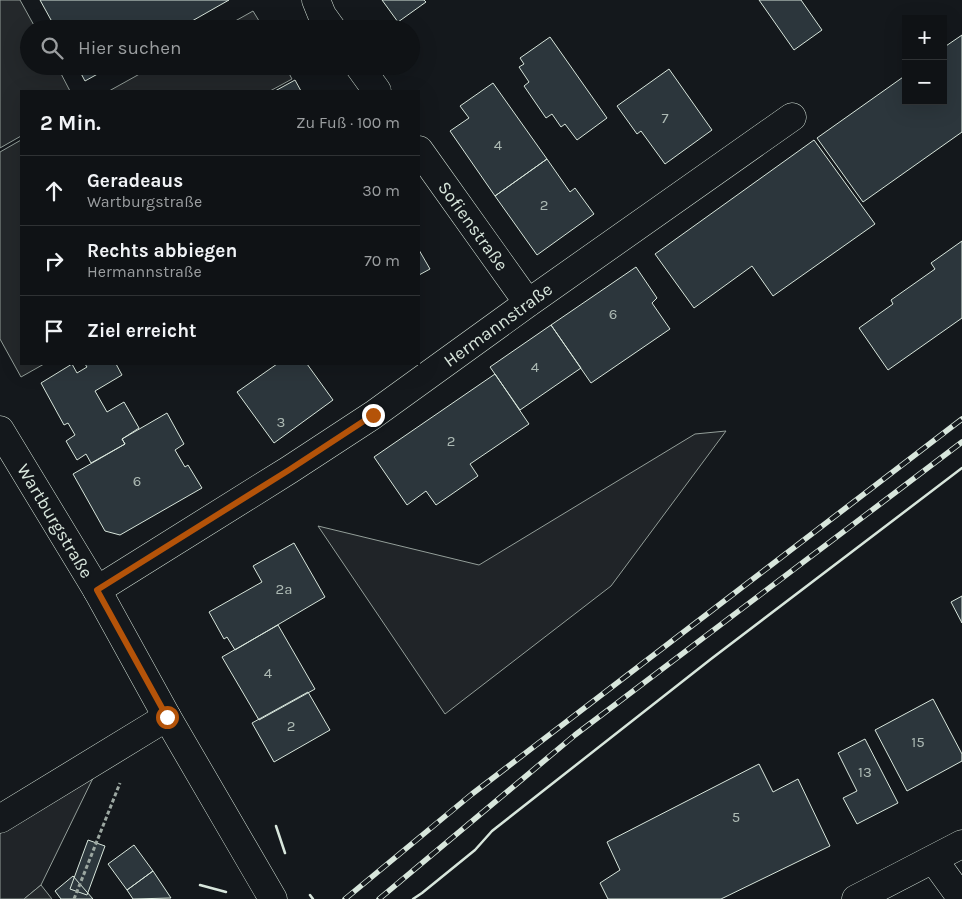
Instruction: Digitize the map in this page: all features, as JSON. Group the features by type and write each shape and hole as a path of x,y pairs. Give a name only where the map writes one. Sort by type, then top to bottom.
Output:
{"street":[{"path":"316,0 326,20"},
{"path":"365,75 376,90"},
{"name":"Hermannstraße","path":"97,590 373,415 792,117"},
{"name":"Sofienstraße","path":"420,151 528,303"},
{"name":"Wartburgstraße","path":"0,430 97,590 167,717 273,899"},
{"path":"0,819 167,717"},
{"path":"856,899 962,844"},
{"path":"933,859 962,899"}],"path":[{"path":"74,899 122,777"}],"shaded area":[{"path":"0,0 20,0 31,20 20,20 20,75 62,75 69,90 20,90 20,137 0,148"},
{"path":"253,11 258,20 237,20"},
{"path":"138,75 290,75 292,79 272,90 111,90"},
{"path":"20,141 20,365 42,365 21,377 0,339 0,152"},
{"path":"726,431 611,586 445,714 318,526 479,565 695,434"},
{"path":"94,776 41,885 24,899 0,899 0,832"},
{"path":"41,885 52,899 24,899"}],"building":[{"path":"40,0 229,0 194,20 51,20"},
{"path":"382,0 424,0 426,2 401,20 397,20"},
{"path":"759,0 801,0 822,30 794,50"},
{"path":"962,35 962,132 863,202 817,138 902,78 902,105 947,105 947,45"},
{"path":"550,37 607,118 577,140 565,124 561,127 552,114 546,118 524,86 529,82 519,67 524,64 520,58"},
{"path":"669,69 712,130 665,164 641,131 637,134 617,106"},
{"path":"82,75 96,75 85,81"},
{"path":"295,80 300,90 277,90"},
{"path":"493,83 547,159 495,196 450,131 469,118 460,106"},
{"path":"814,140 875,224 773,296 752,266 694,308 655,254"},
{"path":"547,159 570,192 575,188 594,214 537,255 495,196"},
{"path":"962,241 962,318 888,370 859,328 893,304 891,300 935,269 931,263"},
{"path":"420,252 430,269 420,274"},
{"path":"636,267 657,298 652,303 670,329 591,383 551,325"},
{"path":"551,325 581,368 520,410 490,367"},
{"path":"70,365 73,365 77,373 87,367 86,365 117,365 122,375 95,391 107,412 124,402 139,428 122,439 125,444 91,463 86,454 77,460 66,441 75,435 68,423 64,425 41,383"},
{"path":"276,365 308,365 333,400 274,443 237,392"},
{"path":"495,374 529,424 470,464 478,476 436,505 426,491 407,505 374,457"},
{"path":"167,413 184,444 175,450 185,467 188,465 202,488 120,535 105,531 73,474 125,444 122,439"},
{"path":"294,543 325,597 235,650 227,637 224,639 209,612 262,582 253,566"},
{"path":"962,596 962,623 951,602"},
{"path":"278,625 315,689 259,720 222,657"},
{"path":"308,692 330,730 274,762 252,723"},
{"path":"933,699 962,754 962,761 907,791 875,730"},
{"path":"865,739 898,803 857,824 843,798 857,791 838,753"},
{"path":"759,764 773,792 798,779 830,846 721,899 608,899 600,883 620,870 607,842"},
{"path":"88,840 105,846 87,895 70,889"},
{"path":"134,845 153,871 127,890 108,864"},
{"path":"153,871 171,898 133,899 127,890"},
{"path":"73,876 93,899 61,899 55,891"}],"railway":[{"path":"345,899 472,794 962,419"},
{"path":"379,899 575,735 962,442"}],"wall":[{"path":"413,899 475,850 492,831 711,659 962,468"},
{"path":"276,826 285,853"},
{"path":"200,885 226,892"},
{"path":"310,895 313,899"}],"route":[{"path":"167,717 97,590 373,415"}]}
